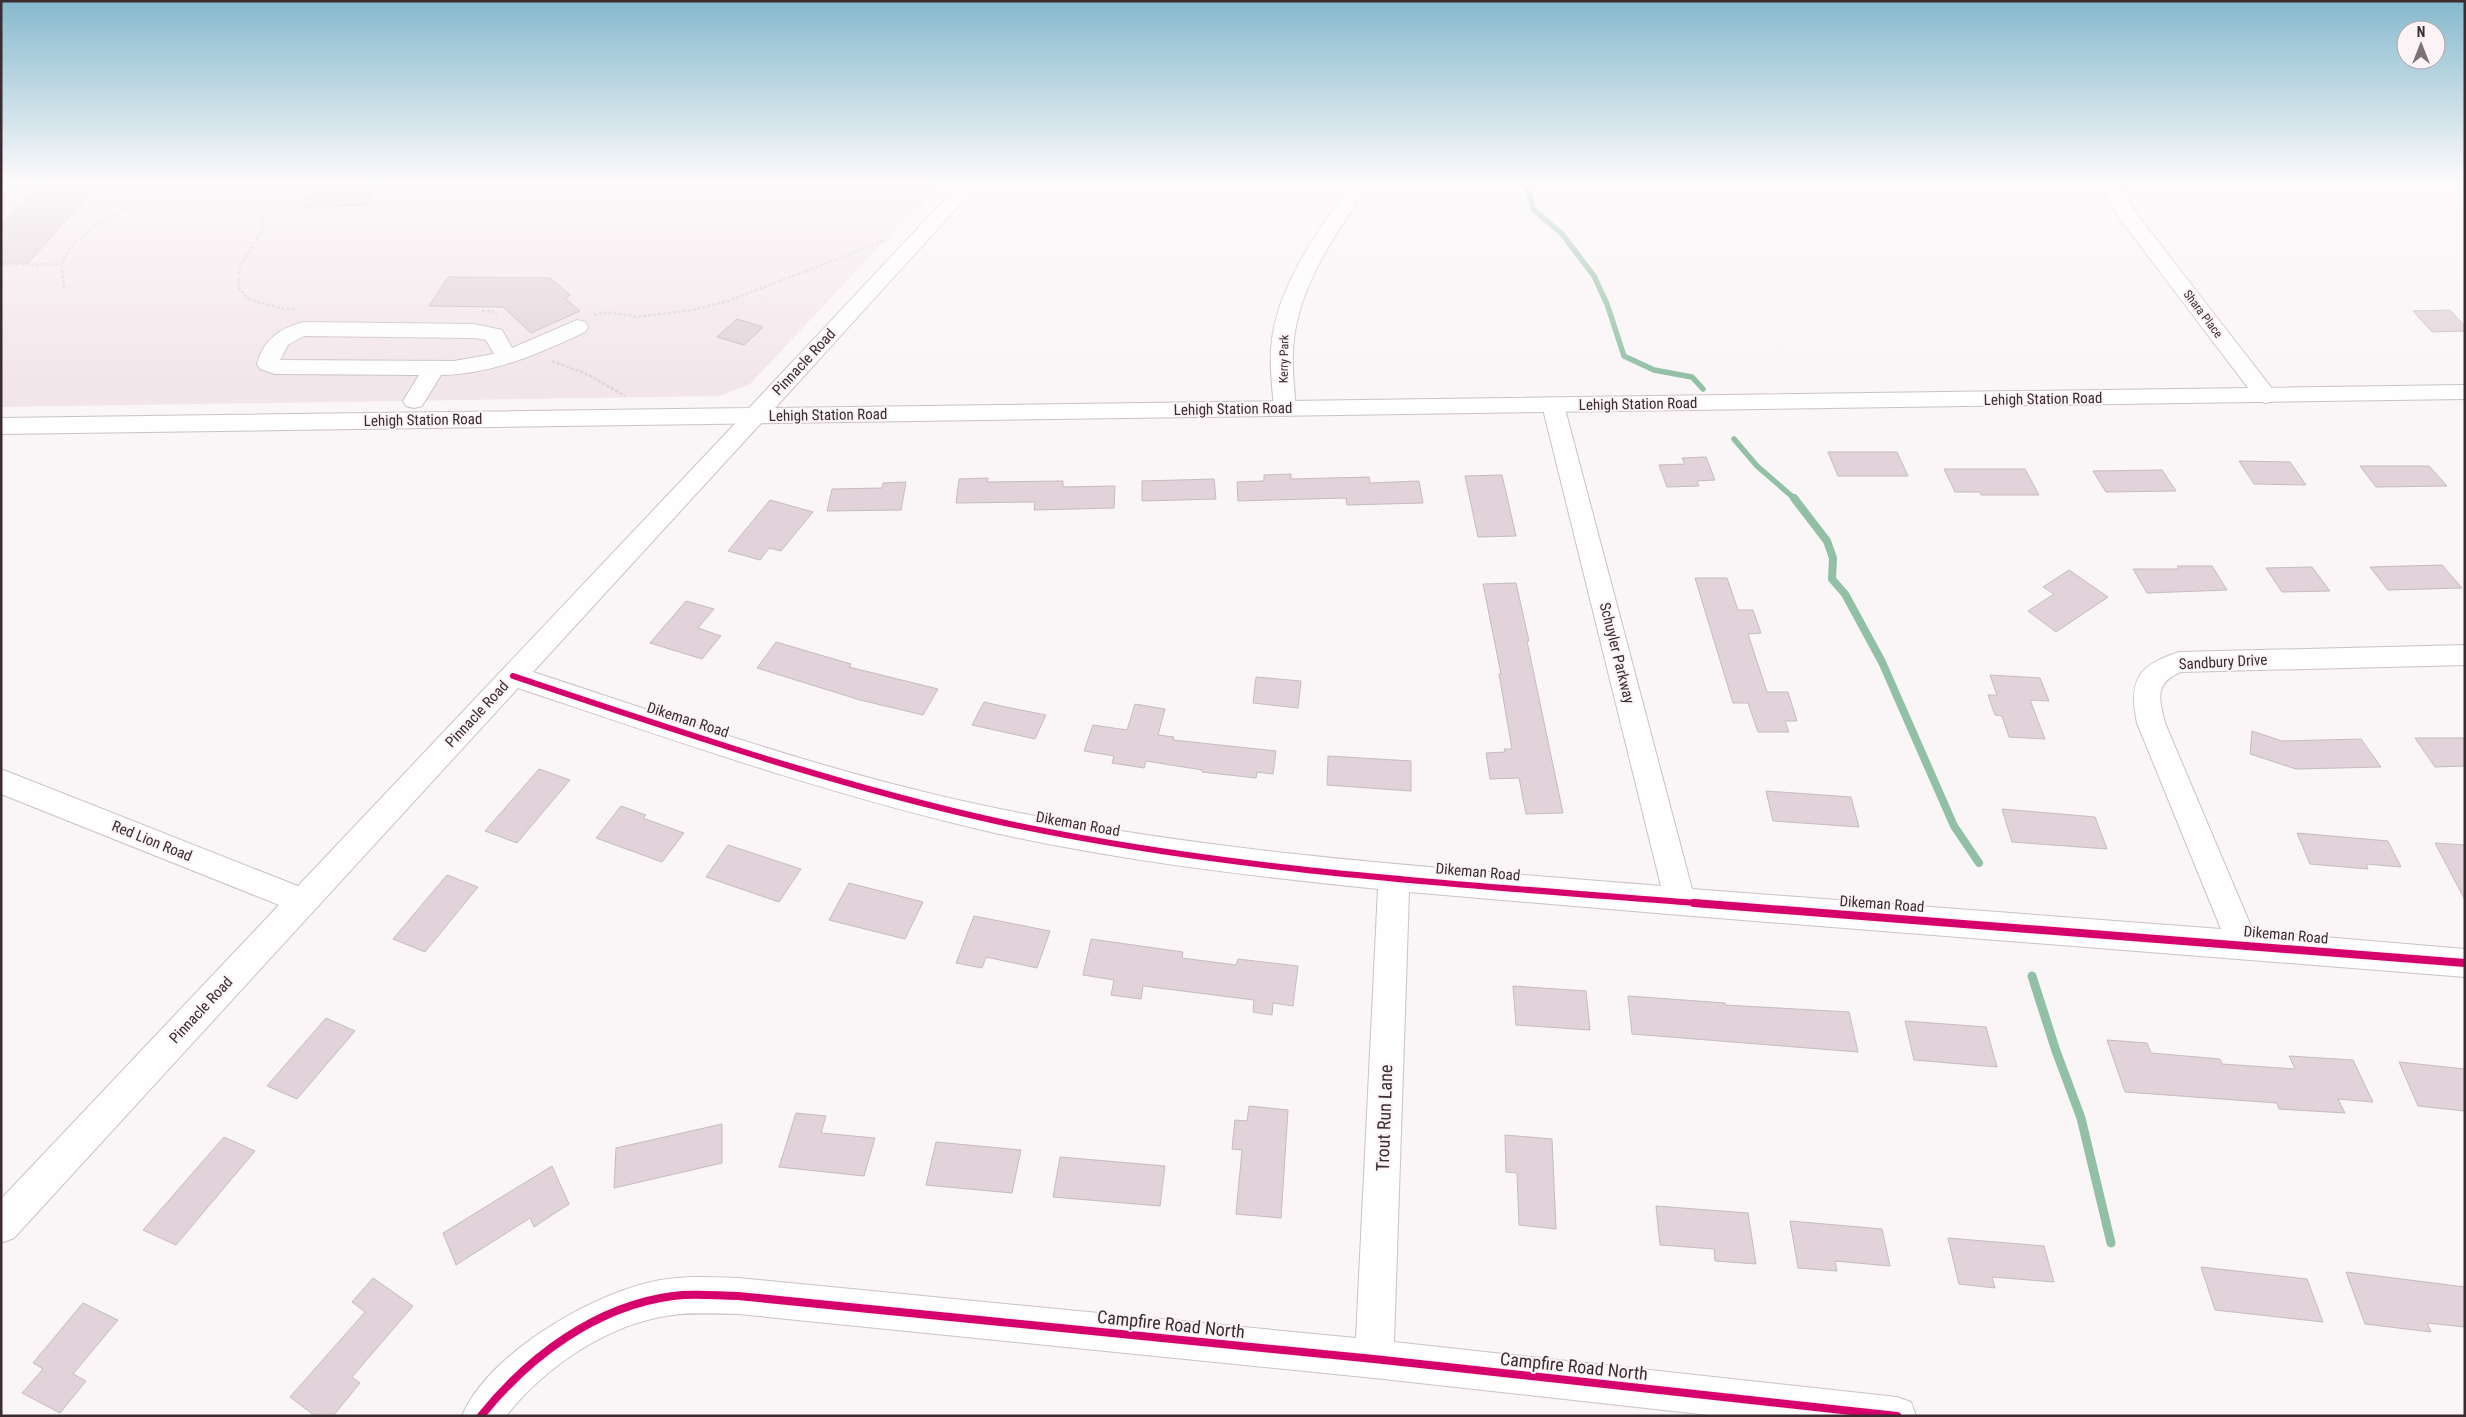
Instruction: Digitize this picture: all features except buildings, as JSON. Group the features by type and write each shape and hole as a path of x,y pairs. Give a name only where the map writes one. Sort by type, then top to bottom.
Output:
{"street":[{"name":"Pinnacle Road","path":"1,1225 912,246"},
{"name":"Kerry Park","path":"1285,408 1282,363 1285,328 1294,300 1319,246"},
{"name":"Shara Place","path":"2151,246 2266,396"},
{"path":"507,357 494,335 474,330 304,329 293,331 283,337 270,355 268,364 275,367 460,368 482,366 507,357 584,322"},
{"path":"414,401 434,368"},
{"name":"Lehigh Station Road","path":"1,426 2465,392"},
{"name":"Schuyler Parkway","path":"1553,405 1680,902"},
{"name":"Sandbury Drive","path":"2242,943 2151,723 2144,697 2146,685 2153,675 2163,667 2179,662 2465,655"},
{"name":"Dikeman Road","path":"513,676 784,764 956,812 1064,835 1174,853 1394,877 1680,902 2242,943 2465,963"},
{"name":"Red Lion Road","path":"1,781 302,901"},
{"name":"Trout Run Lane","path":"1374,1359 1394,877"},
{"name":"Campfire Road North","path":"480,1416 497,1393 528,1364 572,1335 616,1311 673,1296 738,1296 1374,1359 1897,1416"}],"path":[{"path":"64,288 61,264 71,246"},
{"path":"252,246 240,266 238,287 248,299 283,309 302,309"},
{"path":"584,322 606,312 637,317 693,310 728,301 870,246"},
{"path":"1,265 61,264"},
{"path":"550,360 589,375 630,399"}],"shaded area":[{"path":"1,246 880,246 750,384 720,396 1,407"}],"waterway":[{"path":"1571,246 1594,276 1607,304 1624,356 1654,370 1692,377 1703,389"},
{"path":"1734,439 1757,466 1794,498"},
{"path":"1794,498 1827,541 1833,558 1832,579 1845,594 1882,662 1954,826 1979,863"},
{"path":"2032,976 2056,1051 2081,1118 2111,1243"}],"cycle path":[{"path":"513,676 719,744 857,786 996,821 1067,835 1198,856 1460,883 2465,963"},
{"path":"481,1416 518,1375 566,1338 592,1323 619,1310 646,1301 673,1296 697,1295 738,1296 1374,1359 1897,1416"}]}
